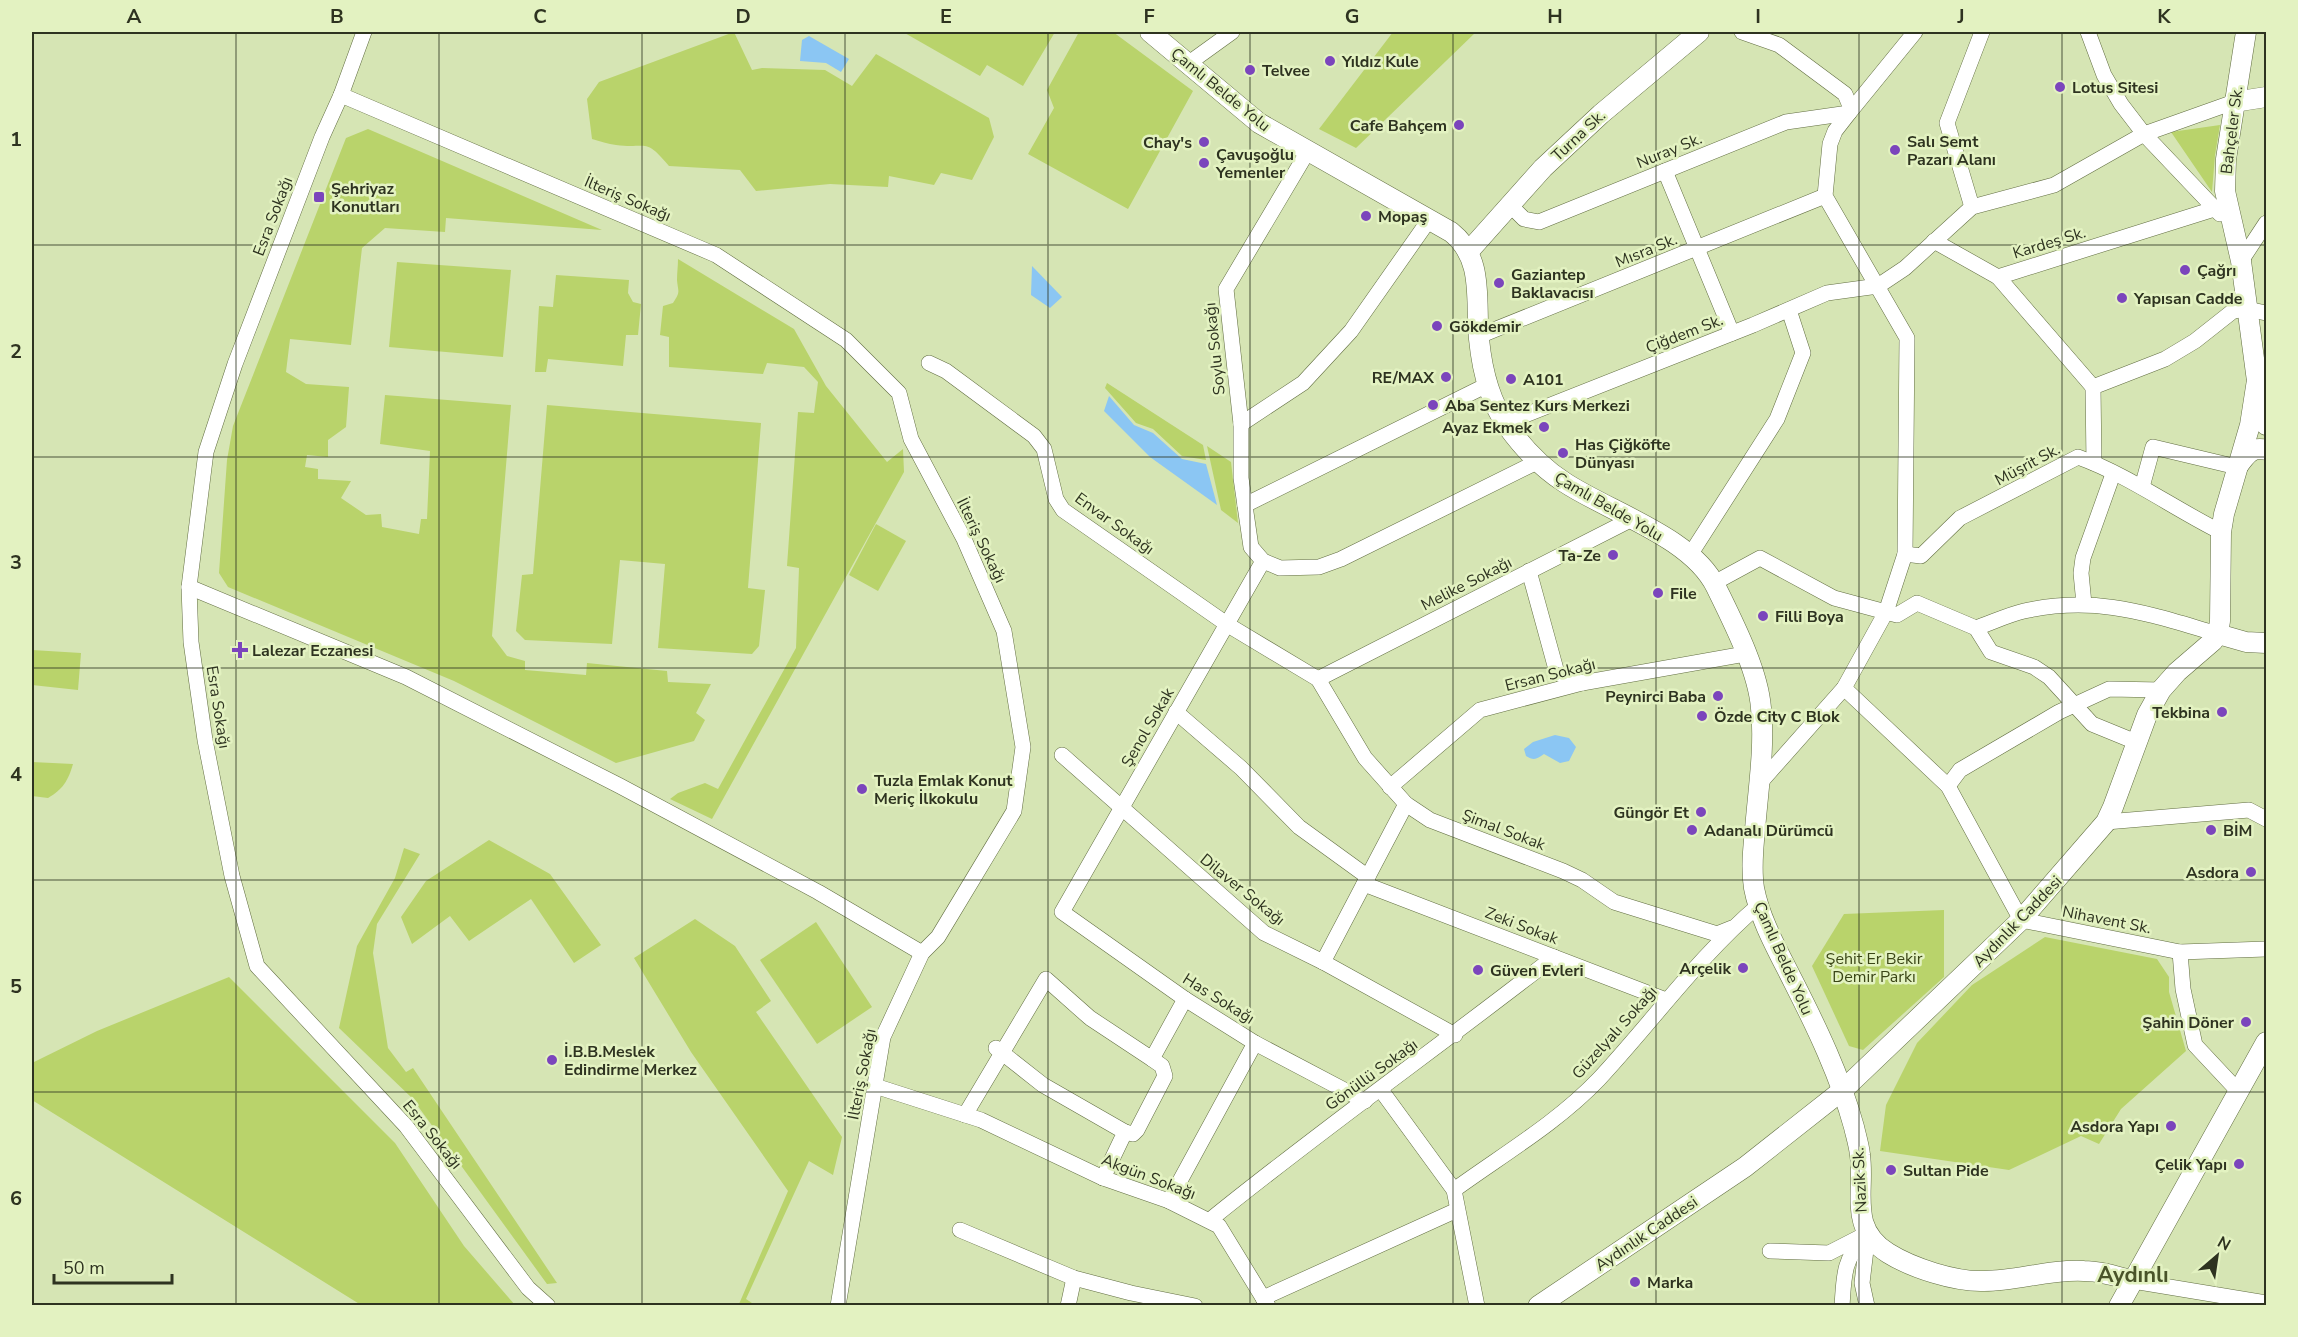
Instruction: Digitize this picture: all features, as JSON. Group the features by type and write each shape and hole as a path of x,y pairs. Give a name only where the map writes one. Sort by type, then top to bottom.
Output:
{"street":[{"name":"Esra Sokağı","path":"364,32 342,95 322,137 236,364 206,452 189,587 191,642 205,740 232,876 257,966 406,1126 528,1288 548,1305"},
{"name":"Çamlı Belde Yolu","path":"1150,32 1259,123 1456,237 1469,251 1477,278 1479,336 1487,385 1505,423 1537,462 1565,483 1632,519 1690,555 1703,567 1714,583 1745,654 1761,704 1759,784 1752,874 1759,904 1775,945 1844,1089"},
{"path":"1189,63 1233,32"},
{"name":"Turna Sk.","path":"1469,251 1543,168 1601,114 1699,32"},
{"path":"1742,32 1779,45 1845,94 1850,106 1849,113"},
{"path":"1759,784 1844,688 1886,612 1913,555 1907,338 1826,196 1830,144 1835,131 1914,32"},
{"path":"1972,207 1947,123 1982,32"},
{"path":"2088,32 2104,75 2121,104 2144,134 2233,229"},
{"name":"Bahçeler Sk.","path":"2246,32 2225,175 2228,208 2241,261 2261,409 2266,425"},
{"name":"İlteriş Sokağı","path":"342,95 716,255 846,340 899,393 911,439 964,539 1004,631 1023,747 1014,811 938,937 922,953 883,1037 838,1305"},
{"path":"1878,286 1905,268 1972,207 2054,185 2144,134 2234,102 2266,97"},
{"name":"Nuray Sk.","path":"1510,205 1524,219 1539,222 1786,122 1849,113"},
{"name":"Soylu Sokağı","path":"1263,561 1251,547 1241,478 1241,424 1226,289 1308,151"},
{"path":"1665,171 1732,333"},
{"name":"Mısra Sk.","path":"1479,336 1826,196"},
{"name":"Kardeş Sk.","path":"2093,387 1998,277 2214,209"},
{"path":"1241,424 1303,383 1351,331 1429,220"},
{"path":"2241,261 2266,223"},
{"path":"1934,241 1998,277"},
{"name":"Çiğdem Sk.","path":"1505,423 1827,293 1878,286"},
{"path":"2094,463 2093,387 2165,359 2195,341 2233,311 2247,309 2266,313"},
{"path":"1690,555 1778,419 1803,353 1789,310"},
{"name":"Envar Sokağı","path":"929,363 946,371 1034,436 1044,449 1056,499 1063,510 1228,625 1318,679"},
{"path":"2218,634 2221,532 2227,499 2250,425 2257,380"},
{"path":"1245,505 1487,385"},
{"path":"2142,487 2153,447 2237,467"},
{"path":"2237,467 2249,452 2258,449 2266,450"},
{"name":"Müşrit Sk.","path":"1913,555 1960,518 2078,457 2142,487 2160,500 2221,532"},
{"path":"1263,561 1280,568 1319,567 1537,462"},
{"path":"2084,604 2081,573 2083,558 2113,474"},
{"name":"Melike Sokağı","path":"1318,679 1632,519"},
{"path":"1714,583 1760,558 1834,598 1897,615 1917,603 1976,628 1990,652 2034,667 2049,676 2092,724 2136,742"},
{"name":"Şenol Sokak","path":"1062,912 1263,561"},
{"path":"1529,571 1557,674 1582,683"},
{"path":"189,587 406,677 620,786 818,892 922,953"},
{"path":"1976,628 2022,612 2084,604 2133,609 2246,642 2266,643"},
{"name":"Aydınlık Caddesi","path":"1538,1305 1745,1167 1844,1089 2021,920 2106,822 2147,715 2161,690 2177,672 2207,648 2218,634"},
{"name":"Ersan Sokağı","path":"1390,787 1480,711 1582,683 1745,654"},
{"name":"Şimal Sokak","path":"1318,679 1365,758 1406,804 1430,820 1563,871 1582,880 1614,902 1717,934 1732,928"},
{"path":"1844,688 1948,786 2021,920"},
{"path":"1948,786 1960,770 2075,705 2109,689 2161,690"},
{"name":"Zeki Sokak","path":"1176,712 1241,768 1299,826 1366,881 1666,1000"},
{"name":"Dilaver Sokağı","path":"1062,754 1264,933 1323,962 1455,1035"},
{"path":"1323,962 1406,804"},
{"path":"2106,822 2249,810 2266,819"},
{"name":"Güzelyalı Sokağı","path":"1454,1190 1560,1114 1598,1080 1666,1000 1732,928 1759,904"},
{"name":"Has Sokağı","path":"1062,912 1185,999 1255,1043 1365,1101"},
{"name":"Nihavent Sk.","path":"2021,920 2180,951 2266,949"},
{"path":"2180,951 2183,989 2195,1045 2239,1092"},
{"name":"Gönüllü Sokağı","path":"1210,1220 1270,1172 1455,1035 1554,957"},
{"path":"965,1115 998,1050 1046,979 1090,1018 1162,1066 1166,1072 1133,1134 1125,1132 1043,1085 998,1050"},
{"path":"1152,1059 1185,999"},
{"path":"2119,1305 2266,1042"},
{"path":"1169,1201 1255,1043"},
{"name":"Akgün Sokağı","path":"875,1086 981,1120 1103,1178 1169,1201 1210,1220 1219,1226 1265,1302"},
{"name":"Nazik Sk.","path":"1844,1089 1860,1154 1860,1215 1868,1233 1862,1282 1867,1305"},
{"path":"1381,1090 1454,1190 1477,1305"},
{"path":"1103,1178 1125,1132"},
{"path":"1265,1302 1457,1210"},
{"path":"960,1230 1074,1278 1131,1293 1195,1305"},
{"path":"1770,1251 1829,1254 1868,1233"},
{"path":"1868,1233 1887,1252 1954,1278 1991,1281 2080,1270 2266,1303"},
{"path":"1842,1305 1849,1256 1868,1233"},
{"path":"1068,1305 1074,1278"},
{"path":"2126,1305 2133,1281"}],"green space":[{"path":"734,32 752,70 762,68 825,70 852,86 876,54 989,118 994,137 972,180 941,173 934,185 889,176 888,187 830,184 756,191 740,170 669,166 655,151 645,146 616,145 592,139 587,99 599,82"},
{"path":"903,32 1055,32 1023,86 987,65 980,76"},
{"path":"1079,32 1113,32 1193,91 1128,209 1028,154 1054,108 1047,90"},
{"path":"1393,32 1476,32 1356,148 1319,129"},
{"path":"2220,125 2215,155 2212,192 2171,132"},
{"path":"368,129 602,230 446,218 445,232 385,228 362,248 351,345 290,339 286,372 306,384 349,387 346,427 328,440 328,457 307,455 305,467 318,469 318,479 351,481 341,498 366,515 381,514 382,527 419,534 421,519 427,519 430,451 380,444 385,395 511,405 492,636 507,656 525,661 525,670 586,675 587,663 667,671 668,682 711,684 696,713 705,720 694,741 616,763 454,681 228,587 219,573 227,460 233,426 346,138"},
{"path":"678,259 794,329 826,386 887,462 903,449 904,472 712,819 670,799 678,793 705,783 718,789 796,648 799,568 787,566 798,412 814,413 818,382 804,367 767,363 763,374 669,367 669,337 660,335 663,306 673,303 678,294"},
{"path":"397,262 511,270 503,357 389,347"},
{"path":"556,275 629,280 628,293 633,302 641,304 638,335 626,335 623,366 548,359 546,372 535,372 539,306 553,307"},
{"path":"1107,383 1203,445 1206,460 1182,456 1153,429 1136,423 1105,388"},
{"path":"547,405 761,423 748,588 765,590 759,646 752,654 658,648 665,564 620,560 612,644 525,640 516,631 522,575 533,574"},
{"path":"1207,446 1231,462 1238,523 1221,510"},
{"path":"876,524 906,541 878,591 849,575"},
{"path":"32,650 81,653 78,690 32,685"},
{"path":"32,762 73,764 64,784 48,798 32,796"},
{"path":"489,840 550,874 601,945 574,963 531,899 469,941 450,916 412,944 401,917 426,881"},
{"path":"404,848 420,854 377,924 373,953 388,1048 406,1072 413,1068 557,1283 547,1284 412,1098 339,1028 357,946 395,878"},
{"name":"Şehit Er Bekir Demir Parkı","path":"1944,910 1944,977 1863,1050 1849,1046 1812,966 1844,914"},
{"path":"695,919 735,946 771,1001 756,1012 842,1137 833,1175 809,1161 746,1299 755,1305 739,1304 788,1191 691,1052 634,958"},
{"path":"816,922 872,1007 817,1044 760,960"},
{"path":"2045,937 2157,959 2169,977 2169,992 2186,1051 2121,1109 2099,1144 2081,1136 2009,1170 1880,1151 1886,1105 1917,1043 1972,985"},
{"path":"229,977 395,1143 464,1246 515,1305 361,1305 32,1100 32,1063 97,1031"}],"water":[{"path":"809,36 849,59 841,72 826,63 800,61 802,40"},
{"path":"1032,266 1062,297 1050,308 1031,295"},
{"path":"1109,396 1134,425 1153,433 1182,459 1206,464 1217,505 1150,457 1104,411"},
{"path":"1555,735 1569,738 1576,747 1569,761 1560,763 1544,754 1535,759 1526,756 1524,749 1533,742"}],"place":[{"name":"Yıldız Kule","path":"1330,61"},
{"name":"Telvee","path":"1250,70"},
{"name":"Lotus Sitesi","path":"2060,87"},
{"name":"Cafe Bahçem","path":"1459,125"},
{"name":"Chay's","path":"1204,142"},
{"name":"Salı Semt Pazarı Alanı","path":"1895,150"},
{"name":"Çavuşoğlu Yemenler","path":"1204,163"},
{"name":"Şehriyaz Konutları","path":"319,197"},
{"name":"Mopaş","path":"1366,216"},
{"name":"Çağrı","path":"2185,270"},
{"name":"Gaziantep Baklavacısı","path":"1499,283"},
{"name":"Yapısan Cadde","path":"2122,298"},
{"name":"Gökdemir","path":"1437,326"},
{"name":"RE/MAX","path":"1446,377"},
{"name":"A101","path":"1511,379"},
{"name":"Aba Sentez Kurs Merkezi","path":"1433,405"},
{"name":"Ayaz Ekmek","path":"1544,427"},
{"name":"Has Çiğköfte Dünyası","path":"1563,453"},
{"name":"Ta-Ze","path":"1613,555"},
{"name":"File","path":"1658,593"},
{"name":"Filli Boya","path":"1763,616"},
{"name":"Lalezar Eczanesi","path":"240,650"},
{"name":"Peynirci Baba","path":"1718,696"},
{"name":"Tekbina","path":"2222,712"},
{"name":"Özde City C Blok","path":"1702,716"},
{"name":"Tuzla Emlak Konut Meriç İlkokulu","path":"862,789"},
{"name":"Güngör Et","path":"1701,812"},
{"name":"Adanalı Dürümcü","path":"1692,830"},
{"name":"BİM","path":"2211,830"},
{"name":"Asdora","path":"2251,872"},
{"name":"Arçelik","path":"1743,968"},
{"name":"Güven Evleri","path":"1478,970"},
{"name":"Şahin Döner","path":"2246,1022"},
{"name":"İ.B.B.Meslek Edindirme Merkez","path":"552,1060"},
{"name":"Asdora Yapı","path":"2171,1126"},
{"name":"Çelik Yapı","path":"2239,1164"},
{"name":"Sultan Pide","path":"1891,1170"},
{"name":"Marka","path":"1635,1282"}],"district":[{"name":"Aydınlı","path":"2133,1274"}]}
